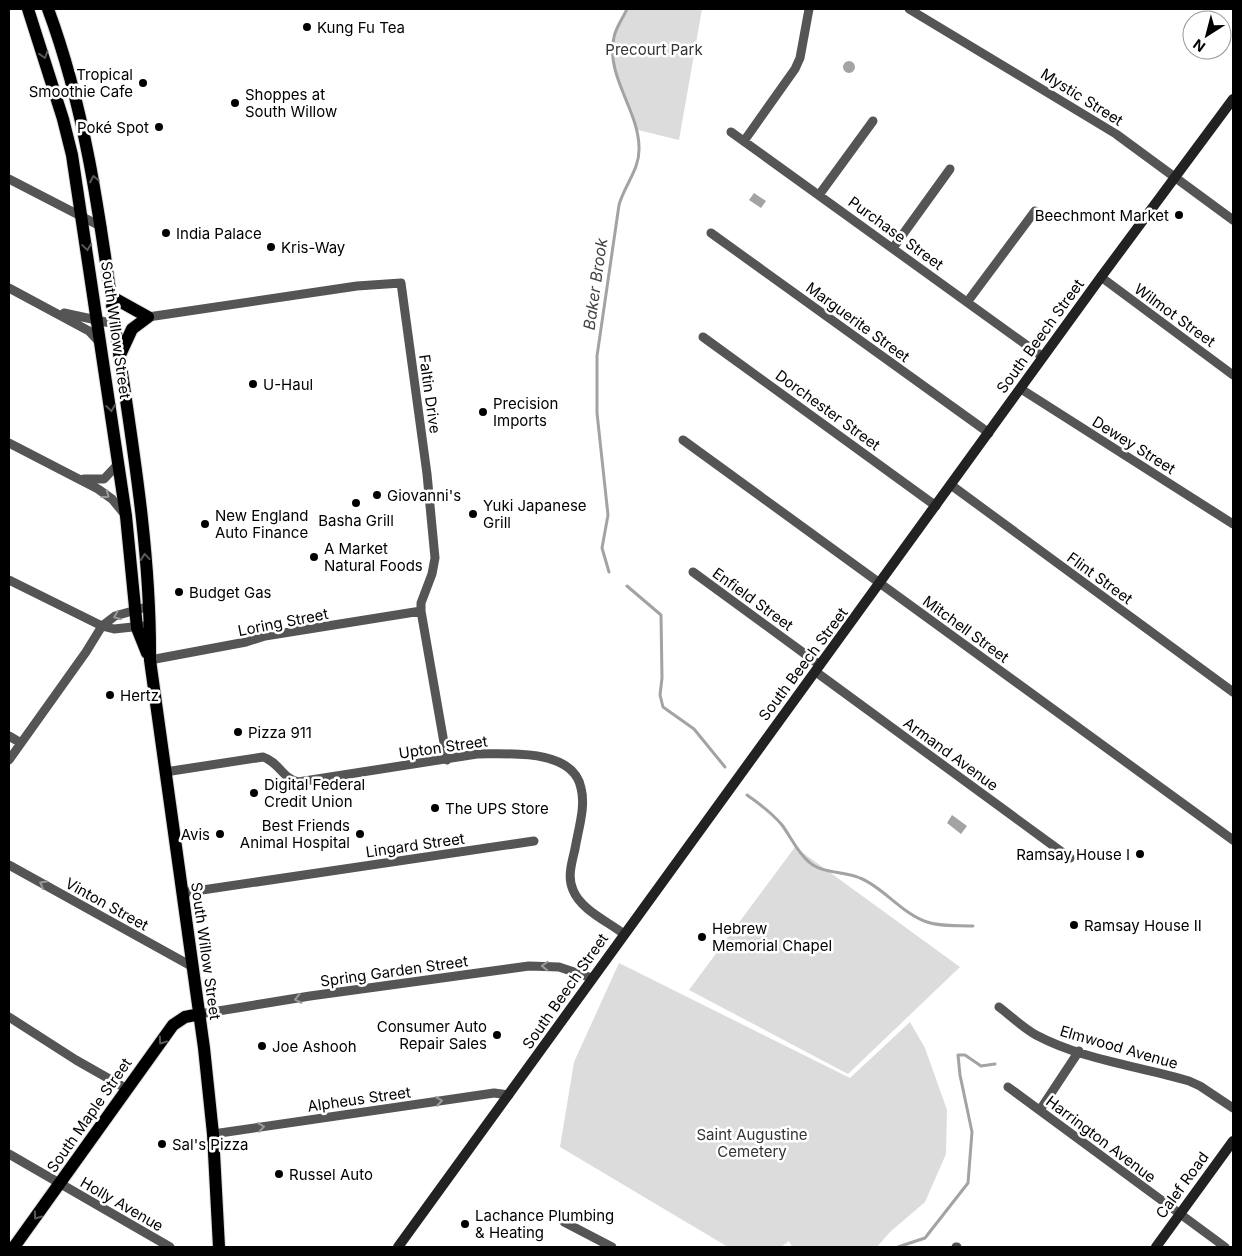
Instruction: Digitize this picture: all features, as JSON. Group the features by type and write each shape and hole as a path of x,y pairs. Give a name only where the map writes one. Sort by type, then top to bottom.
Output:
{"main road":[{"name":"South Willow Street","path":"28,9 63,119 83,217 126,516 137,628 150,660"},
{"name":"South Willow Street","path":"48,9 57,32 78,113 102,227 120,354 141,509 150,606 150,660 200,1014 212,1134 219,1247"},
{"path":"112,297 148,317 132,329 120,354"},
{"name":"South Maple Street","path":"14,1247 173,1025 185,1017 200,1014"}],"street":[{"path":"744,141 795,69 800,58 809,9"},
{"name":"Mystic Street","path":"909,9 1108,129 1233,220"},
{"name":"South Beech Street","path":"398,1247 1101,277 1233,99"},
{"path":"819,195 873,121"},
{"name":"Purchase Street","path":"731,132 1044,357"},
{"path":"894,248 950,169"},
{"path":"9,179 102,227"},
{"path":"968,302 1035,210"},
{"name":"Marguerite Street","path":"712,233 989,433"},
{"name":"Wilmot Street","path":"1101,277 1233,375"},
{"name":"Faltin Drive","path":"148,317 357,286 402,283 426,469 435,558 432,574 421,603 421,611 446,760"},
{"path":"9,288 50,308 89,331 102,345"},
{"path":"50,308 115,324"},
{"name":"Dorchester Street","path":"703,337 936,506"},
{"name":"Dewey Street","path":"1021,389 1233,524"},
{"name":"Mitchell Street","path":"682,440 1233,840"},
{"path":"9,443 81,478 112,499 126,516"},
{"path":"81,478 104,479 119,463"},
{"name":"Flint Street","path":"951,485 1233,692"},
{"name":"Enfield Street","path":"693,572 818,668"},
{"path":"9,580 102,626 114,629 137,628 150,625"},
{"path":"9,760 102,626 109,619 135,609 150,606"},
{"name":"Loring Street","path":"150,660 246,642 265,636 421,611"},
{"name":"Armand Avenue","path":"818,668 1070,858"},
{"path":"9,736 21,743"},
{"name":"Upton Street","path":"165,772 263,757 272,761 288,779 298,782 478,754 537,756 550,759 567,766 579,783 582,798 570,873 572,888 584,905 624,934"},
{"name":"Lingard Street","path":"182,893 534,841"},
{"name":"Vinton Street","path":"9,865 193,967"},
{"name":"Spring Garden Street","path":"200,1014 528,966 559,967 592,978"},
{"name":"Elmwood Avenue","path":"999,1007 1034,1033 1078,1051 1189,1081 1233,1108"},
{"path":"9,1017 76,1060 127,1089"},
{"path":"1040,1110 1078,1051"},
{"name":"Harrington Avenue","path":"1008,1087 1179,1215 1225,1247"},
{"name":"Alpheus Street","path":"212,1134 494,1093 509,1095"},
{"name":"Calef Road","path":"1156,1247 1233,1141"},
{"name":"Holly Avenue","path":"9,1154 170,1247"},
{"path":"564,1222 601,1244 612,1247"}],"green space":[{"name":"Precourt Park","path":"627,9 702,9 679,140 638,130 619,84 613,60 614,37"},
{"path":"795,847 960,967 848,1074 689,990"},
{"name":"Saint Augustine Cemetery","path":"619,963 850,1078 910,1022 925,1048 947,1110 946,1154 925,1202 890,1232 877,1247 792,1247 789,1241 781,1247 728,1247 560,1147 574,1062"}],"shaded area":[{"path":"847,61 851,61 855,67 851,73 847,73 843,69 843,65"},
{"path":"754,193 766,201 761,208 749,200"},
{"path":"952,815 967,826 961,834 947,823"}],"waterway":[{"name":"Baker Brook","path":"609,572 602,548 608,515 597,413 597,356 619,205 639,156 638,134 618,79 612,51 615,33 627,9"},
{"name":"Baker Brook","path":"627,586 661,615 662,678 660,695 663,707 694,729 725,767"},
{"name":"Baker Brook","path":"747,795 778,821 801,854 814,866 860,878 877,887 909,913 932,924 973,926"},
{"name":"Baker Brook","path":"898,1247 925,1238 968,1183 972,1132 960,1075 958,1055 965,1055 981,1066 995,1064"}],"place":[{"name":"Kung Fu Tea","path":"307,27"},
{"name":"Tropical Smoothie Cafe","path":"143,83"},
{"name":"Shoppes at South Willow","path":"235,103"},
{"name":"Poké Spot","path":"159,127"},
{"name":"Beechmont Market","path":"1179,215"},
{"name":"India Palace","path":"166,233"},
{"name":"Kris-Way","path":"271,247"},
{"name":"U-Haul","path":"253,384"},
{"name":"Precision Imports","path":"483,412"},
{"name":"Giovanni's","path":"377,495"},
{"name":"Basha Grill","path":"356,503"},
{"name":"Yuki Japanese Grill","path":"473,514"},
{"name":"New England Auto Finance","path":"205,524"},
{"name":"A Market Natural Foods","path":"314,557"},
{"name":"Budget Gas","path":"179,592"},
{"name":"Hertz","path":"110,695"},
{"name":"Pizza 911","path":"238,732"},
{"name":"Digital Federal Credit Union","path":"254,793"},
{"name":"The UPS Store","path":"435,808"},
{"name":"Avis","path":"220,834"},
{"name":"Best Friends Animal Hospital","path":"360,834"},
{"name":"Ramsay House I","path":"1140,854"},
{"name":"Ramsay House II","path":"1074,925"},
{"name":"Hebrew Memorial Chapel","path":"702,937"},
{"name":"Consumer Auto Repair Sales","path":"497,1035"},
{"name":"Joe Ashooh","path":"262,1046"},
{"name":"Sal's Pizza","path":"162,1144"},
{"name":"Russel Auto","path":"279,1174"},
{"name":"Lachance Plumbing & Heating","path":"465,1224"}]}
